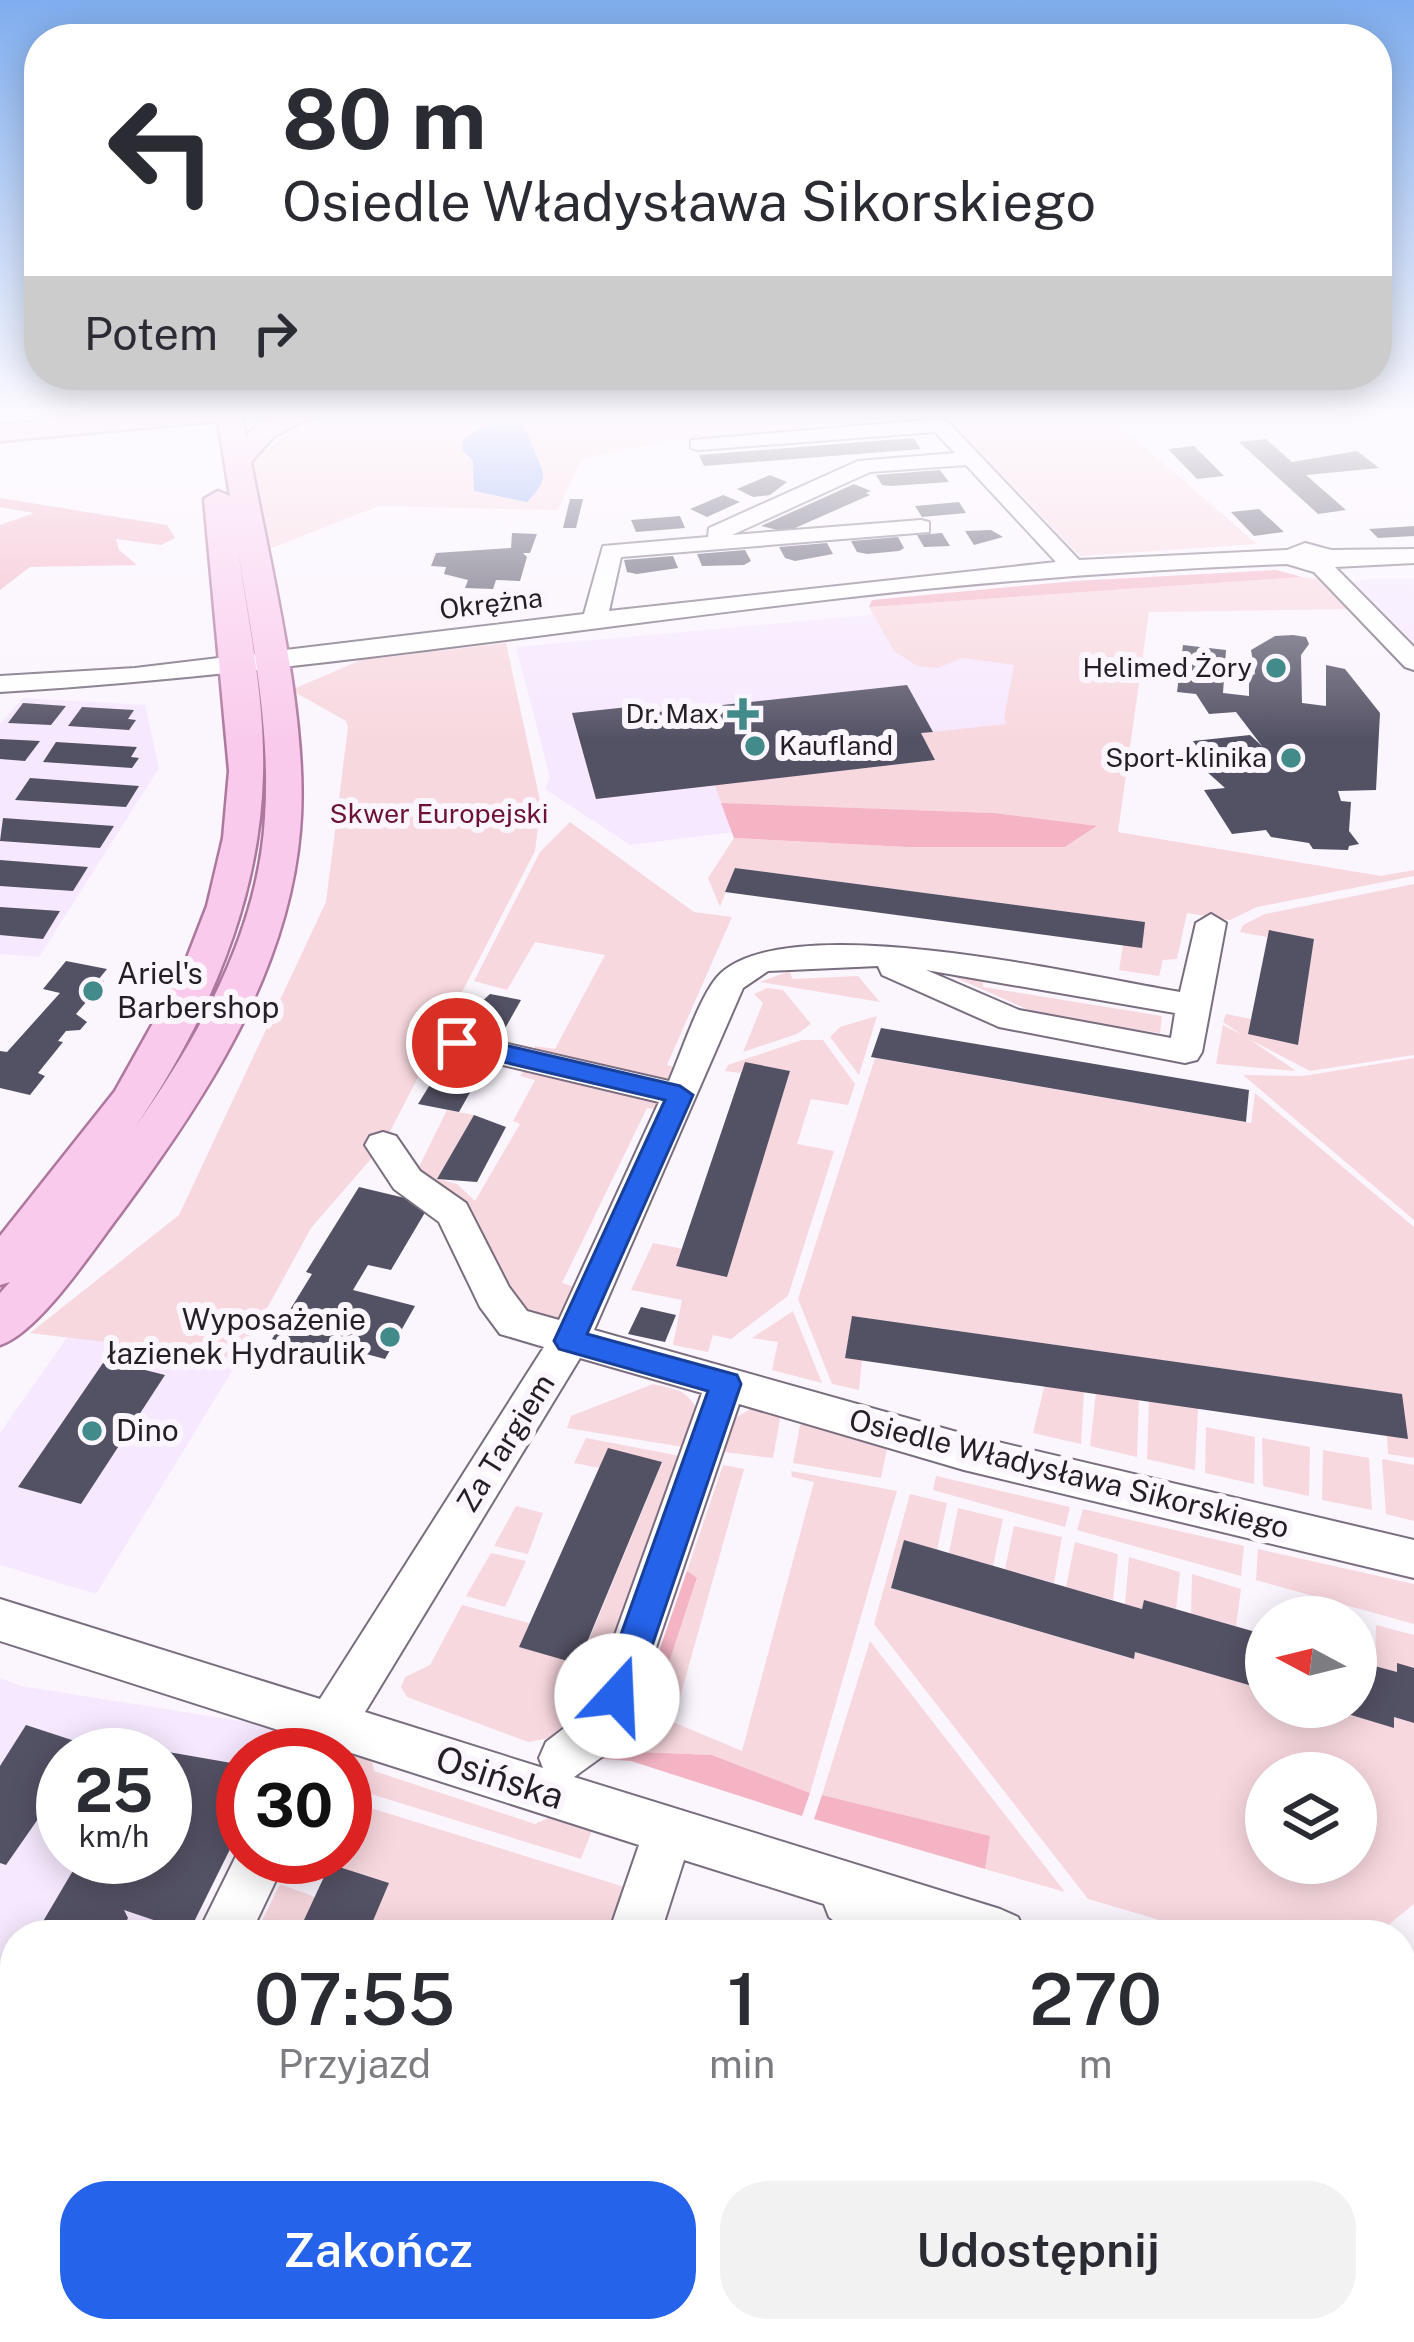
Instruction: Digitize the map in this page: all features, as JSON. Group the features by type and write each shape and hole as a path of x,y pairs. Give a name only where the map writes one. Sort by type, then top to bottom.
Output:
{"main road":[{"path":"0,1326 73,1244 169,1112 243,971 268,902 283,834 284,782 239,521"},
{"path":"0,1267 113,1123 154,1061 205,961 234,874 262,661 244,521"}],"street":[{"path":"692,544 743,521"},
{"path":"1030,521 1074,568"},
{"path":"594,622 611,551 921,527"},
{"path":"1323,561 1414,556"},
{"name":"Okrężna","path":"262,661 295,667 342,652 1074,568 1292,557 1323,561"},
{"path":"1323,561 1414,662"},
{"path":"0,684 262,661 290,640 342,652"},
{"path":"862,955 1011,1019 1185,1052 1211,922"},
{"name":"Za Targiem","path":"327,1728 569,1341 730,982 760,962 862,955 934,961 1193,1005"},
{"path":"457,1043 680,1095"},
{"name":"Osiedle Władysława Sikorskiego","path":"383,1145 407,1180 453,1213 494,1296 514,1323 964,1451 1414,1559"},
{"path":"563,1758 592,1735 617,1696 726,1384"},
{"name":"Osińska","path":"0,1620 290,1728"},
{"name":"Osińska","path":"372,1753 668,1832 946,1920"},
{"path":"639,1920 668,1832"},
{"path":"825,1883 874,1920"},
{"path":"231,1920 249,1884"}],"shaded area":[{"path":"144,521 167,525 175,538 161,545 116,539 119,550 137,565 30,567 0,590 0,525"},
{"path":"1276,570 1302,577 869,607 872,600 1075,581"},
{"path":"1414,579 1414,648 1349,583"},
{"path":"967,606 1047,665 965,803 630,845 545,789 550,777 516,647"},
{"path":"23,698 145,705 159,768 39,957 0,954 0,724"},
{"path":"721,803 994,813 1097,826 1065,847 907,847 734,838"},
{"path":"75,1326 240,1358 96,1594 0,1565 0,1433"},
{"path":"687,1571 697,1578 639,1752 712,1755 810,1793 802,1816 631,1761 592,1758 617,1710 638,1711"},
{"path":"0,1678 21,1686 284,1728 216,1728 216,1876 192,1920 0,1920"},
{"path":"822,1795 990,1836 985,1869 814,1819"}],"green space":[{"path":"258,521 340,521 261,552"},
{"path":"1046,521 1231,521 1257,544 1080,556"},
{"path":"1302,577 1325,580 1352,609 1149,612 1118,832 1381,876 1414,870 1414,876 1257,907 1230,920 1187,913 1177,959 1163,960 1159,976 1119,970 1123,945 1142,947 1144,922 735,868 720,907 708,878 734,838 907,847 1065,847 1096,827 994,813 721,803 715,785 934,760 921,733 1007,724 1004,718 1014,665 962,658 938,668 917,666 894,651 869,607"},
{"name":"Skwer Europejski","path":"506,643 541,805 535,851 383,1145 311,1228 240,1358 30,1333 179,1215 326,902 348,727 346,721 291,690 361,660"},
{"path":"570,822 694,912 732,917 667,1065 681,1069 671,1082 534,1051 535,1046 555,1049 605,955 535,942 507,990 474,981 540,852"},
{"path":"1414,884 1414,1055 1310,1071 1249,1039 1296,1071 1216,1064 1223,1025 1242,1035 1223,1022 1226,1014 1251,1019 1298,1044 1314,939 1270,930 1267,937 1240,932 1243,925 1265,914"},
{"path":"933,967 984,976 983,987 1162,1016 1160,1033 1042,1016 941,971 932,979 927,973"},
{"path":"790,971 792,979 858,976 880,1002 760,982"},
{"path":"767,988 783,990 811,1024 797,1034 743,1052 763,1003 754,994"},
{"path":"877,1016 859,1075 830,1037 840,1027"},
{"path":"802,1040 823,1040 855,1084 848,1105 811,1099 797,1144 834,1151 788,1296 731,1339 713,1335 708,1352 673,1345 682,1300 631,1290 653,1243 683,1249 727,1276 790,1071 745,1063 740,1073 725,1071 728,1065"},
{"path":"875,1058 1251,1123 1255,1093 1414,1227 1414,1458 1388,1454 1387,1436 1407,1438 1401,1394 853,1316 845,1357 862,1360 859,1390 832,1384 798,1299"},
{"path":"1414,1058 1414,1220 1243,1075 1303,1076"},
{"path":"526,1067 663,1100 665,1111 647,1108 562,1283 582,1289 559,1321 525,1322 414,1177 447,1110 474,1115 438,1179 457,1184 475,1201 520,1124 513,1121 535,1080 520,1076"},
{"path":"793,1311 822,1383 772,1370 778,1342 752,1338"},
{"path":"653,1384 684,1394 697,1410 683,1447 567,1428 571,1416"},
{"path":"1045,1384 1084,1390 1081,1444 1033,1433"},
{"path":"1096,1392 1139,1398 1137,1457 1090,1446"},
{"path":"1149,1400 1198,1407 1195,1470 1147,1459"},
{"path":"757,1405 774,1410 780,1419 773,1458 724,1452 734,1419"},
{"path":"804,1424 888,1444 881,1478 793,1463"},
{"path":"1206,1427 1255,1437 1254,1484 1205,1473"},
{"path":"586,1438 680,1456 599,1685 572,1724 556,1737 528,1742 407,1697 401,1687 405,1677 430,1665 462,1605 529,1623 520,1647 579,1664 662,1463 600,1468 574,1463"},
{"path":"1262,1438 1310,1447 1309,1496 1263,1486"},
{"path":"1323,1450 1369,1458 1372,1510 1322,1500"},
{"path":"1382,1459 1414,1465 1414,1521 1386,1514"},
{"path":"723,1465 744,1469 673,1722 742,1751 814,1482 792,1477 791,1471 897,1491 810,1793 712,1755 638,1752 697,1579 687,1571"},
{"path":"936,1476 1070,1507 1065,1527 933,1490"},
{"path":"910,1494 947,1503 937,1550 904,1540 891,1588 1133,1659 1135,1652 1245,1684 1245,1728 1377,1728 1377,1722 1393,1727 1394,1717 1414,1723 1414,1904 1394,1920 1160,1920 1088,1899 874,1624"},
{"path":"516,1506 543,1513 528,1554 494,1546"},
{"path":"958,1508 1003,1519 993,1566 949,1553"},
{"path":"1083,1509 1244,1546 1241,1576 1077,1530"},
{"path":"1014,1526 1062,1537 1054,1583 1005,1569"},
{"path":"1075,1542 1118,1554 1113,1600 1066,1587"},
{"path":"1258,1549 1414,1584 1414,1624 1377,1614 1377,1596 1313,1596 1256,1580"},
{"path":"491,1553 526,1561 505,1607 466,1596"},
{"path":"1129,1557 1180,1572 1176,1609 1145,1601 1142,1609 1125,1604"},
{"path":"1192,1574 1241,1589 1236,1626 1191,1614"},
{"path":"1377,1625 1414,1635 1414,1668 1397,1672 1377,1667"},
{"path":"870,1641 1065,1892 985,1869 989,1836 822,1795"},
{"path":"372,1762 374,1771 535,1824 555,1815 594,1825 581,1859 372,1794"},
{"path":"372,1808 631,1889 621,1920 373,1920 389,1883 372,1877"},
{"path":"280,1884 315,1897 304,1920 262,1920"}],"building":[{"path":"632,521 682,521 685,528 636,532"},
{"path":"771,521 810,521 786,532 761,526"},
{"path":"1240,521 1272,521 1284,532 1254,536"},
{"path":"1414,526 1414,536 1378,538 1369,529"},
{"path":"991,530 1003,537 974,545 965,531"},
{"path":"512,533 537,534 530,553 523,553 527,557 520,581 496,580 493,589 465,588 468,580 444,574 446,567 431,566 436,553 511,548"},
{"path":"942,533 950,546 924,547 917,535"},
{"path":"898,537 904,548 899,551 867,554 857,552 851,541"},
{"path":"827,543 833,554 795,561 785,558 779,547"},
{"path":"745,550 751,561 744,565 702,566 697,554"},
{"path":"673,556 678,568 637,574 627,572 624,560"},
{"name":"Sport-klinika","path":"1275,636 1306,637 1309,644 1301,655 1302,703 1326,706 1326,665 1345,669 1380,713 1376,790 1338,791 1341,801 1351,802 1349,831 1359,844 1348,850 1313,849 1309,843 1271,837 1266,830 1232,834 1204,790 1225,788 1205,770 1213,770 1193,741 1250,735 1262,746 1236,712 1209,714 1196,694 1177,692 1183,645 1226,650 1223,693 1249,696 1249,676 1255,674 1251,650"},
{"name":"Kaufland","path":"907,685 933,732 921,733 935,760 596,799 572,713 647,705 649,713"},
{"path":"23,703 66,706 51,725 8,723"},
{"path":"82,707 134,710 128,719 136,720 129,730 68,726"},
{"path":"0,739 40,741 25,761 0,759"},
{"path":"56,742 137,747 131,757 139,758 132,768 43,762"},
{"path":"30,778 139,786 126,807 15,800"},
{"path":"3,818 114,826 100,848 0,841"},
{"path":"0,860 88,867 73,891 0,886"},
{"path":"735,868 1145,922 1142,948 725,892"},
{"path":"0,907 60,911 43,939 0,935"},
{"path":"1269,930 1314,939 1298,1045 1248,1034"},
{"path":"66,961 107,969 98,980 104,981 76,1014 87,1022 80,1030 66,1031 58,1041 63,1042 38,1073 45,1076 30,1095 0,1088 0,1051 7,1052 60,993 43,989"},
{"path":"490,994 521,1000 498,1041 479,1041 467,1034 466,1023 475,1020 478,1005"},
{"path":"881,1028 1249,1090 1246,1122 871,1057"},
{"path":"449,1054 487,1062 459,1112 418,1104"},
{"path":"745,1062 790,1071 727,1277 676,1266"},
{"path":"474,1115 506,1127 477,1182 437,1179"},
{"path":"359,1187 430,1204 391,1270 368,1265 353,1290 415,1306 385,1359 336,1346 331,1354 272,1339 312,1274 306,1272"},
{"path":"641,1307 676,1315 665,1342 628,1334"},
{"path":"852,1316 1402,1394 1408,1439 845,1358"},
{"name":"Dino","path":"105,1360 165,1375 81,1504 18,1487"},
{"path":"608,1448 662,1462 578,1664 519,1647"},
{"path":"904,1540 1142,1609 1144,1600 1245,1629 1245,1684 1135,1652 1134,1659 891,1588"},
{"path":"1397,1663 1414,1668 1414,1723 1394,1717 1394,1728 1377,1723 1377,1667 1397,1672"},
{"path":"26,1725 36,1728 36,1822 6,1865 0,1863 0,1766"},
{"path":"192,1756 216,1760 216,1878 195,1920 154,1920 124,1910 127,1920 44,1920 65,1884 192,1884"},
{"path":"372,1878 389,1883 373,1920 304,1920 321,1884 372,1884"}],"place":[{"name":"Helimed Żory","path":"1276,668"},
{"name":"Dr. Max","path":"743,714"},
{"name":"Kaufland","path":"755,746"},
{"name":"Sport-klinika","path":"1291,758"},
{"name":"Ariel's Barbershop","path":"93,991"},
{"name":"Wyposażenie łazienek Hydraulik","path":"390,1337"},
{"name":"Dino","path":"92,1431"}],"route":[{"path":"457,1043 680,1095 569,1341 726,1384 617,1696"}]}
